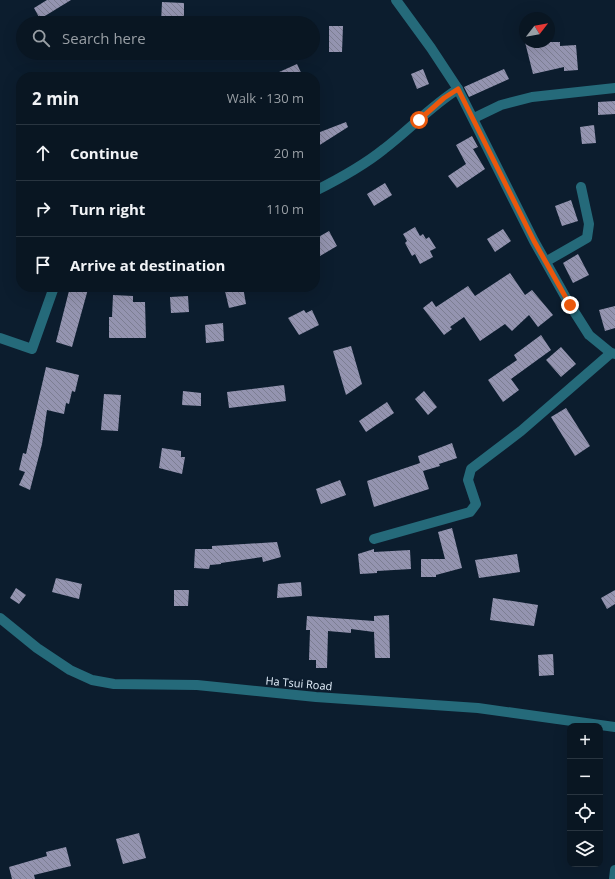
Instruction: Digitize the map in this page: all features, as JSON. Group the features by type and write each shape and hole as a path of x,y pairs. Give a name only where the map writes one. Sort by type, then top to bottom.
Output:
{"street":[{"path":"374,539 470,512 476,504 468,480 471,469 521,431 613,354 589,335 534,241 474,118 458,89 431,48 396,0"},
{"path":"474,118 501,105 532,97 615,88"},
{"path":"320,188 340,178 383,150 444,98 458,89"},
{"path":"547,261 587,238 589,224 581,187"},
{"path":"0,338 32,349 52,292"},
{"name":"Ha Tsui Road","path":"0,618 37,648 70,670 92,680 114,684 197,685 316,697 478,708 615,728"},
{"path":"614,879 615,870"}],"building":[{"path":"47,0 71,0 45,16 38,16 34,8"},
{"path":"162,2 184,3 184,16 161,16"},
{"path":"329,26 343,26 342,52 329,52"},
{"path":"555,42 560,42 560,46 576,45 578,70 564,71 564,67 533,74 526,48 555,48"},
{"path":"297,64 301,72 279,72"},
{"path":"423,69 429,84 417,89 411,74"},
{"path":"504,69 509,79 469,97 464,87"},
{"path":"615,101 615,114 598,115 598,102"},
{"path":"346,122 348,127 320,145 320,132"},
{"path":"594,125 596,143 582,144 580,127"},
{"path":"472,136 478,147 473,149 485,169 457,188 448,176 466,164 456,145"},
{"path":"385,183 392,195 374,206 367,194"},
{"path":"571,200 578,221 562,226 555,206"},
{"path":"415,227 420,236 423,234 426,239 429,237 436,248 430,251 433,257 420,264 415,254 412,256 405,243 407,241 403,234"},
{"path":"503,229 511,241 495,252 487,239"},
{"path":"329,231 337,246 320,256 320,236"},
{"path":"578,254 589,275 573,283 563,263"},
{"path":"510,273 525,295 532,290 553,315 538,327 529,315 512,331 505,324 480,341 464,317 450,327 452,329 444,335 423,308 432,301 436,307 468,286 475,296"},
{"path":"69,292 87,292 72,347 56,342"},
{"path":"225,292 244,292 246,304 229,308"},
{"path":"113,295 133,296 133,302 145,302 146,338 109,338 109,317 112,317"},
{"path":"188,296 189,312 171,313 170,297"},
{"path":"615,306 615,328 605,331 599,310"},
{"path":"304,310 306,313 312,310 319,325 299,335 288,318"},
{"path":"223,323 224,341 206,343 205,325"},
{"path":"541,335 551,350 511,379 519,390 503,402 488,380 517,360 514,355"},
{"path":"351,346 362,384 346,395 333,351"},
{"path":"561,347 576,364 561,377 546,360"},
{"path":"46,367 79,375 75,392 72,391 69,404 66,403 64,414 47,410 42,444 30,490 19,485 25,472 19,470 23,453 26,454"},
{"path":"284,385 286,401 229,408 227,392"},
{"path":"183,391 201,393 201,406 182,405"},
{"path":"424,391 437,407 428,415 415,399"},
{"path":"104,394 121,395 118,431 101,430"},
{"path":"387,402 394,413 366,432 359,421"},
{"path":"566,408 590,446 575,456 551,417"},
{"path":"452,443 457,458 439,464 440,466 423,471 429,489 374,507 367,481 420,463 418,456"},
{"path":"162,448 181,451 181,457 185,457 182,474 159,468"},
{"path":"340,480 346,495 321,504 316,489"},
{"path":"452,528 462,568 436,575 436,577 421,577 421,559 445,559 438,532"},
{"path":"277,542 281,557 263,562 262,557 221,563 210,565 209,569 194,568 195,549 212,549 212,546"},
{"path":"374,549 374,552 410,550 411,569 377,571 377,573 360,574 358,554"},
{"path":"517,554 520,572 479,578 475,560"},
{"path":"56,578 82,584 79,599 52,592"},
{"path":"301,582 302,596 277,598 278,584"},
{"path":"16,588 26,595 19,604 10,598"},
{"path":"174,590 189,590 188,606 174,606"},
{"path":"615,590 615,604 607,609 601,598"},
{"path":"493,598 538,605 534,626 490,620"},
{"path":"389,615 390,658 375,658 374,632 351,629 351,633 328,631 327,668 316,668 316,660 309,660 310,630 306,630 307,616 374,621 374,616"},
{"path":"553,654 554,675 539,676 538,655"},
{"path":"139,833 146,858 123,864 116,839"},
{"path":"66,847 71,866 34,875 35,879 12,879 9,867 47,856 46,852"}],"route":[{"path":"419,120 444,98 458,89 474,118 534,241 547,261 570,305"}]}
